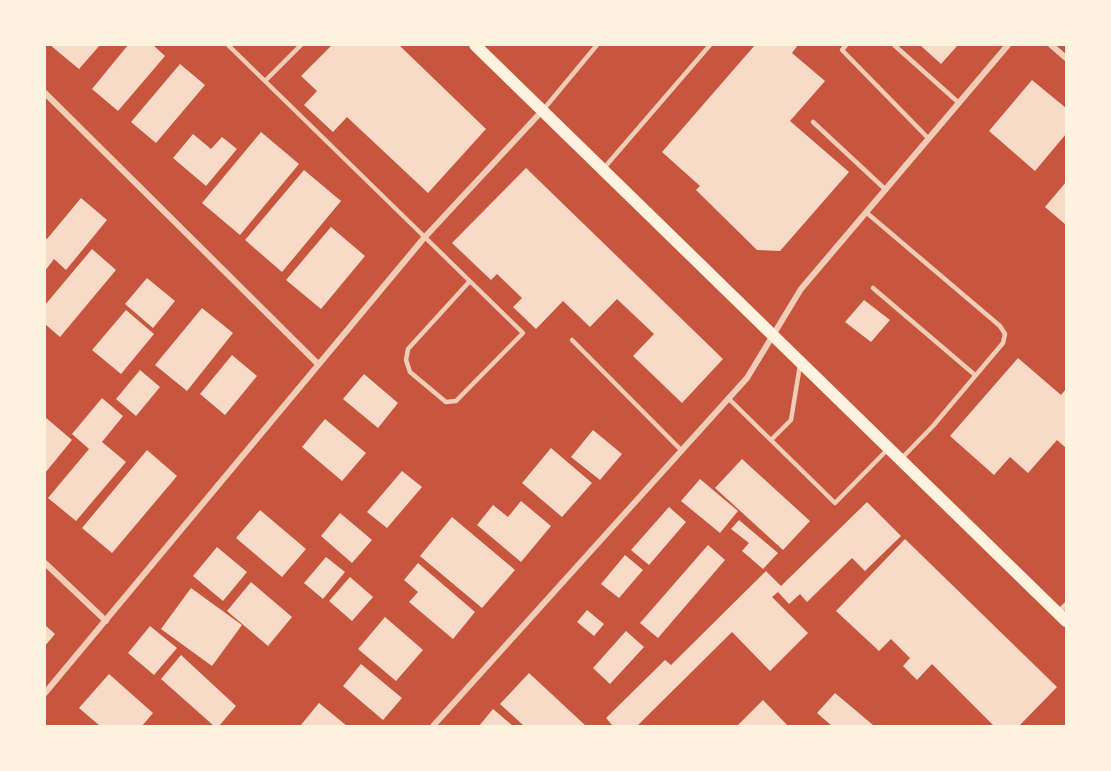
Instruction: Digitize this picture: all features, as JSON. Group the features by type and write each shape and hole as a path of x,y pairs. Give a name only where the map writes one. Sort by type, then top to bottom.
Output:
{"main road":[{"path":"475,45 1063,613"}],"street":[{"path":"433,726 747,378 801,289 1008,45"},
{"path":"1051,45 1066,58"},
{"path":"45,93 317,363"},
{"path":"45,693 317,363 424,238 543,110"},
{"path":"45,563 105,621"}],"lane":[{"path":"228,45 523,333 456,401 446,402 410,372 406,360 408,350 469,282"},
{"path":"265,81 301,45"},
{"path":"543,110 597,45"},
{"path":"603,169 710,45"},
{"path":"846,45 842,50 929,139"},
{"path":"894,45 959,103"},
{"path":"813,122 886,190"},
{"path":"867,213 1004,330 1003,343 933,426 901,459"},
{"path":"873,288 975,375"},
{"path":"572,340 681,450"},
{"path":"771,440 791,420 801,360"},
{"path":"728,398 835,503 890,447"}],"building":[{"path":"50,45 100,45 79,69"},
{"path":"128,45 153,45 165,56 118,111 92,89"},
{"path":"332,45 399,45 486,129 428,193 347,117 333,132 304,105 317,91 301,76"},
{"path":"755,45 798,45 792,53 825,81 790,121 849,172 780,251 757,250 696,190 700,186 662,152"},
{"path":"920,45 958,45 941,64"},
{"path":"180,64 205,85 156,143 131,122"},
{"path":"1032,80 1066,108 1066,134 1035,171 989,131"},
{"path":"261,132 299,164 240,235 202,203"},
{"path":"193,134 211,149 222,137 237,149 206,186 173,158"},
{"path":"526,168 723,359 682,403 633,356 654,334 617,299 590,327 563,301 536,329 513,307 522,298 497,274 491,280 452,243"},
{"path":"304,170 341,201 282,272 245,240"},
{"path":"1066,182 1066,225 1045,207"},
{"path":"81,198 107,220 66,270 54,259 45,271 45,237 47,239"},
{"path":"331,227 365,256 321,309 286,280"},
{"path":"92,249 116,270 60,337 45,324 45,305"},
{"path":"147,278 175,301 153,328 125,304"},
{"path":"864,300 890,320 871,342 845,322"},
{"path":"202,308 233,333 187,391 155,365"},
{"path":"126,310 154,334 121,374 92,350"},
{"path":"232,355 257,376 225,415 200,394"},
{"path":"1018,358 1061,395 1066,389 1066,448 1057,440 1028,473 1010,457 994,475 950,436"},
{"path":"140,370 160,387 136,416 116,399"},
{"path":"364,374 398,403 378,428 343,399"},
{"path":"102,398 123,416 102,442 126,462 76,521 48,498 89,449 72,434"},
{"path":"45,417 72,440 45,473"},
{"path":"325,419 366,453 342,481 302,447"},
{"path":"593,430 622,454 600,480 571,457"},
{"path":"551,448 592,483 562,517 522,483"},
{"path":"147,450 177,476 112,553 82,528"},
{"path":"742,459 810,521 783,550 715,488"},
{"path":"402,471 422,487 387,528 367,512"},
{"path":"700,479 738,511 720,533 681,501"},
{"path":"521,501 551,526 521,562 477,525 493,505 508,517"},
{"path":"867,502 901,536 865,571 852,558 807,602 800,594 789,604 778,592 772,597 808,633 770,671 732,632 637,726 613,726 606,718 665,660 671,665 766,571 781,586"},
{"path":"669,507 686,522 649,565 631,550"},
{"path":"260,510 306,549 282,577 236,538"},
{"path":"340,513 372,540 352,563 321,536"},
{"path":"452,517 515,570 482,608 420,556"},
{"path":"739,520 778,553 763,569 742,551 749,543 731,529"},
{"path":"905,539 1057,687 1019,726 994,726 932,664 917,680 903,666 910,658 891,639 879,651 836,611"},
{"path":"708,545 725,560 658,638 640,623"},
{"path":"217,547 247,572 223,601 193,576"},
{"path":"625,555 643,570 619,598 601,584"},
{"path":"326,557 345,572 323,599 304,583"},
{"path":"418,563 475,612 453,639 409,602 418,592 404,580"},
{"path":"350,577 373,597 352,621 329,601"},
{"path":"251,582 292,617 268,646 227,611"},
{"path":"191,588 242,625 212,666 161,629"},
{"path":"587,610 604,624 594,636 577,622"},
{"path":"385,617 423,650 396,681 358,649"},
{"path":"45,625 55,634 45,646"},
{"path":"150,626 177,648 154,675 128,653"},
{"path":"626,631 644,647 610,684 593,668"},
{"path":"181,655 236,706 219,726 214,726 161,679"},
{"path":"361,664 402,698 383,720 343,686"},
{"path":"529,673 586,726 524,726 500,704"},
{"path":"109,674 153,713 142,726 100,726 79,708"},
{"path":"835,693 873,725 832,726 817,713"},
{"path":"763,700 788,726 737,726"},
{"path":"319,703 347,726 300,726"},
{"path":"493,709 513,726 479,726"}]}
